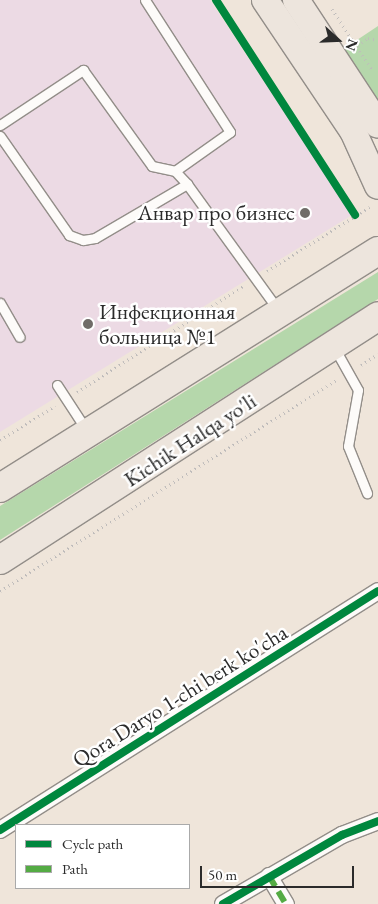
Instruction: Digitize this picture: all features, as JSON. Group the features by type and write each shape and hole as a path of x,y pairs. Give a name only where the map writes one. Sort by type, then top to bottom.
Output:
{"highway":[{"path":"0,488 280,313 374,251"},
{"name":"Kichik Halqa yo'li","path":"0,560 378,316"}],"main road":[{"path":"265,0 378,144"},
{"path":"296,0 366,128 375,196"}],"street":[{"name":"Qora Daryo 1-chi berk ko'cha","path":"0,830 378,591"},
{"path":"223,904 269,876 378,821"},
{"path":"269,876 286,904"}],"lane":[{"path":"146,0 230,132 175,171"},
{"path":"0,125 83,70 152,166 175,171 187,184 258,277 280,313"},
{"path":"0,136 69,234 83,240 95,238 187,184"},
{"path":"0,303 20,337"},
{"path":"333,346 358,390 348,446 367,493"},
{"path":"57,385 88,432"}],"path":[{"path":"216,0 355,215"},
{"path":"326,0 358,46 378,80"},
{"path":"358,46 368,38 378,40"},
{"path":"0,440 355,215 375,196"},
{"path":"0,591 378,354"}],"shaded area":[{"name":"Инфекционная больница №1","path":"0,0 210,0 352,215 0,432"}],"green space":[{"path":"378,26 378,110 342,50"},
{"path":"378,272 378,299 0,540 0,506"}],"marked path":[{"path":"269,876 286,904"}],"cycle path":[{"path":"216,0 355,215"},
{"path":"0,830 378,591"},
{"path":"223,904 342,835 378,821"}],"place":[{"name":"Анвар про бизнес","path":"305,213"},
{"name":"Инфекционная больница №1","path":"88,324"}]}
